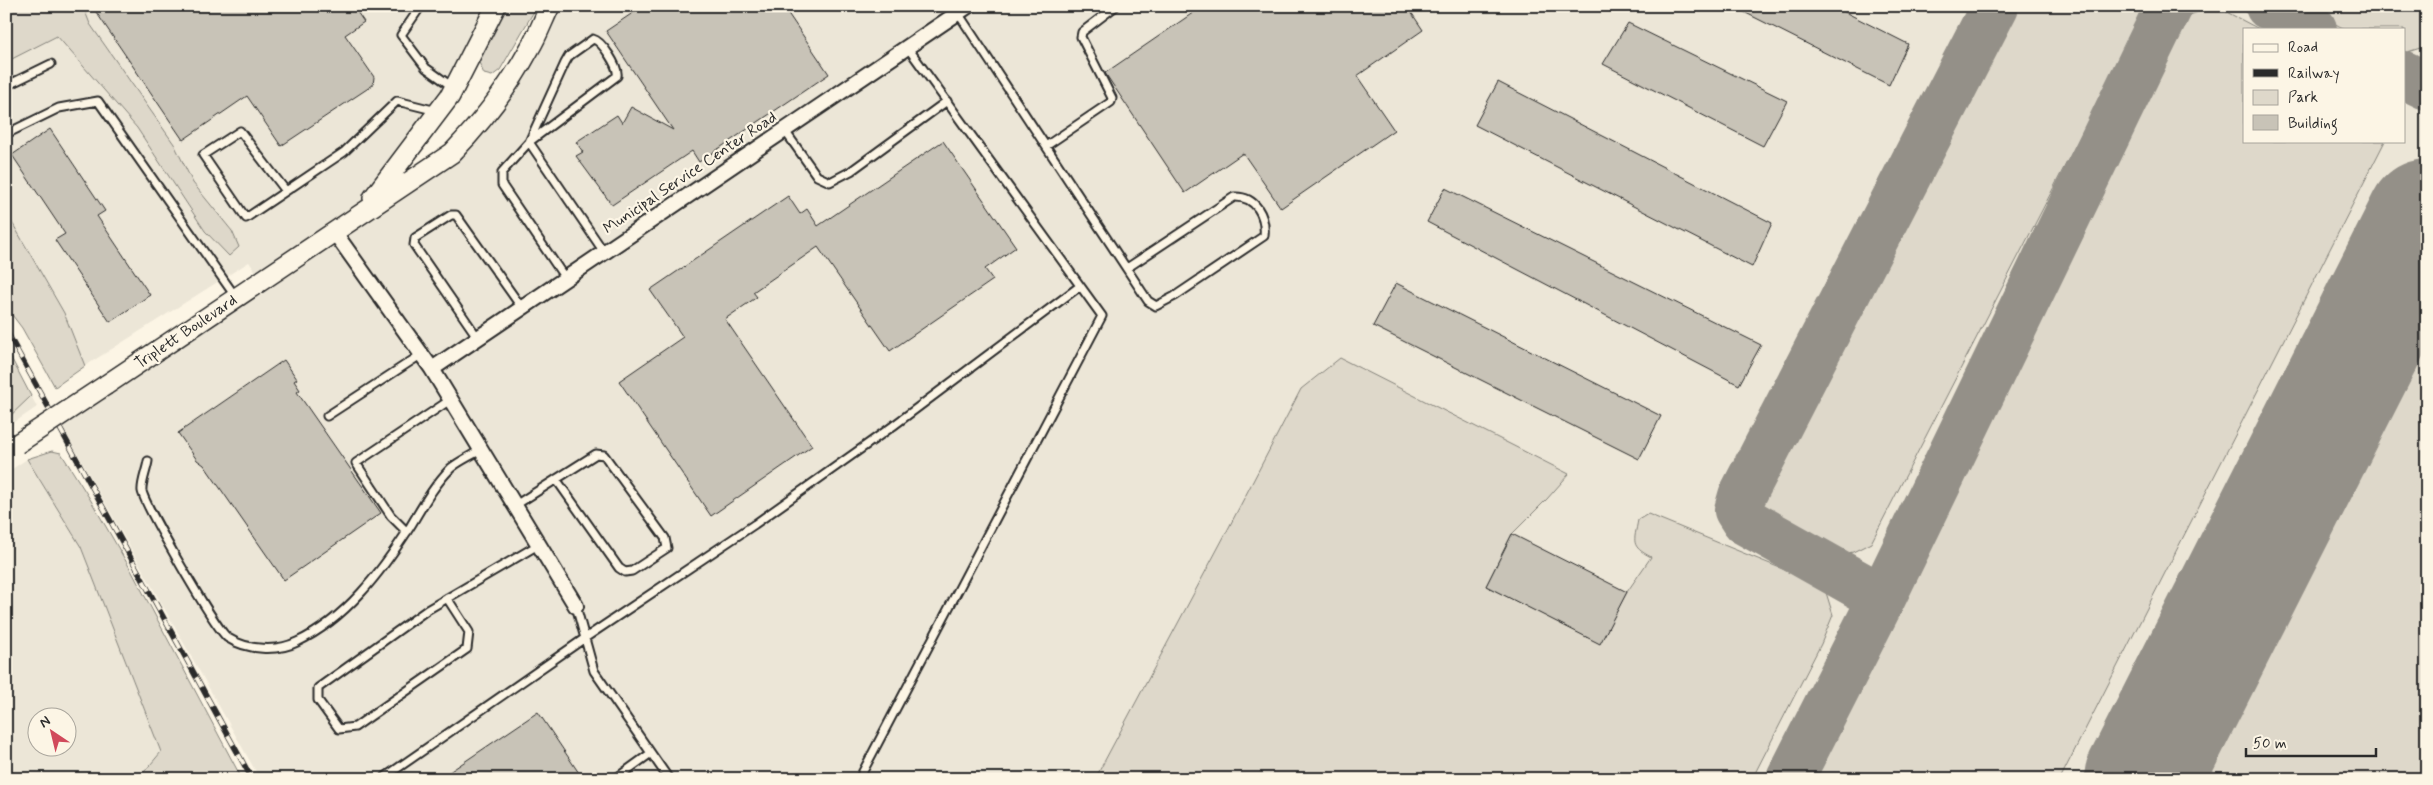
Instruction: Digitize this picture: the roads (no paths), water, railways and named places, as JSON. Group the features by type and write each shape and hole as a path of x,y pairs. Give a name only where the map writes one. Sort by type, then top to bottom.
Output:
{"main road":[{"name":"Triplett Boulevard","path":"364,211 440,112 496,6"},
{"name":"Triplett Boulevard","path":"11,448 452,152 475,129 510,82 531,47 550,6"}],"street":[{"name":"Municipal Service Center Road","path":"432,369 965,8"},
{"path":"335,232 432,369 576,606"}],"lane":[{"path":"421,6 402,35 426,68 454,88"},
{"path":"1046,146 1106,108 1111,102 1112,98 1081,37 1082,32 1116,6"},
{"path":"965,8 1046,146 1148,301 1156,306 1175,296 1264,236 1265,224 1254,203 1245,196 1234,196 1127,268"},
{"path":"529,142 569,56 593,39 596,39 617,69 617,76 529,142 502,172 502,185 565,278"},
{"path":"859,779 1102,316 908,48"},
{"path":"6,86 51,64"},
{"path":"6,134 59,108 98,101 237,298"},
{"path":"286,191 240,131 203,155 246,218 344,152 397,101 440,112"},
{"path":"785,131 818,176 830,182 850,171 947,102"},
{"path":"529,142 604,252"},
{"path":"478,338 414,245 415,238 451,215 456,215 522,308"},
{"path":"382,779 585,638 755,524 884,432 1080,286"},
{"path":"328,416 422,354"},
{"path":"407,532 391,516 356,463 450,400"},
{"path":"148,461 142,491 214,624 227,638 246,646 272,649 296,643 326,624 350,605 373,579 407,532 435,487 452,468 480,450"},
{"path":"514,506 556,479 596,454 604,455 665,538 667,548 632,571 625,572 619,568 556,479"},
{"path":"447,598 469,632 467,649 355,727 339,729 318,700 318,688 427,610 447,598 538,545"},
{"path":"576,606 594,671 669,779"},
{"path":"615,779 651,753"}],"railway":[{"path":"6,330 252,779"}]}
